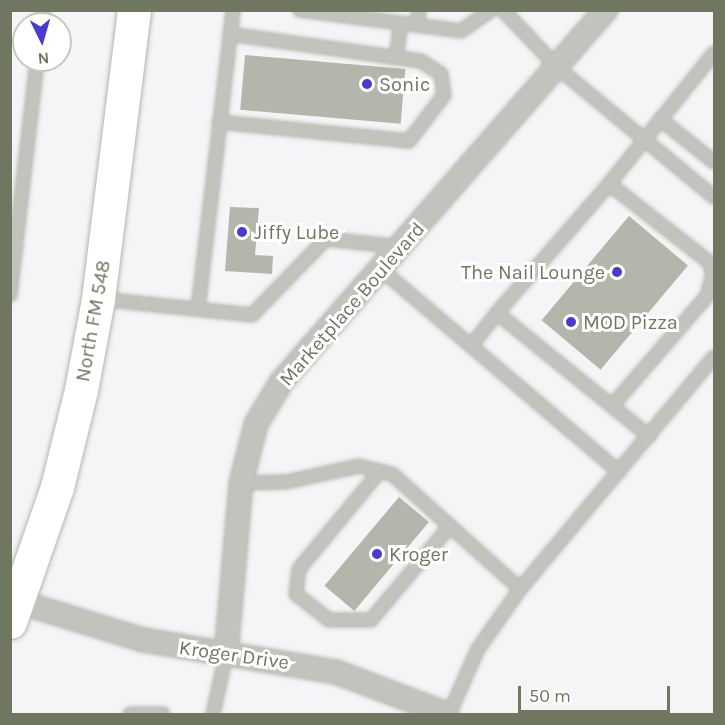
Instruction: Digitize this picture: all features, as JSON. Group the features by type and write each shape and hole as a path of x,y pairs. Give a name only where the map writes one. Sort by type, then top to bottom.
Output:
{"main road":[{"name":"North FM 548","path":"13,608 71,439 98,299 134,10"}],"street":[{"name":"Marketplace Boulevard","path":"226,655 241,483 256,424 282,381 383,271 606,10"},
{"name":"Kroger Drive","path":"13,608 143,640 336,672 448,714"}],"lane":[{"path":"198,309 233,10"},
{"path":"300,10 461,31 491,10"},
{"path":"417,26 419,10"},
{"path":"503,10 558,68 714,197"},
{"path":"396,58 401,23"},
{"path":"219,122 409,141 444,95 441,74 421,61 230,34"},
{"path":"471,346 609,184 714,53"},
{"path":"10,295 36,72"},
{"path":"660,118 714,162"},
{"path":"609,184 709,262 713,274 707,296 612,406"},
{"path":"98,299 252,315 326,239 402,247"},
{"path":"383,271 619,472"},
{"path":"497,313 649,436"},
{"path":"448,714 478,649 520,589 714,357"},
{"path":"241,483 286,482 359,466 392,474 520,589"},
{"path":"380,471 299,569 296,594 329,620 370,620 450,526"},
{"path":"213,714 226,655"},
{"path":"130,714 163,714"}],"building":[{"name":"Sonic","path":"245,55 405,69 401,124 240,110"},
{"name":"Jiffy Lube","path":"230,207 259,208 255,255 273,256 272,274 225,271"},
{"path":"629,216 688,265 601,370 542,320"},
{"name":"Kroger","path":"399,497 429,522 354,611 324,586"}],"place":[{"name":"Sonic","path":"367,84"},
{"name":"Jiffy Lube","path":"242,232"},
{"name":"The Nail Lounge","path":"617,272"},
{"name":"MOD Pizza","path":"571,322"},
{"name":"Kroger","path":"377,554"}]}
